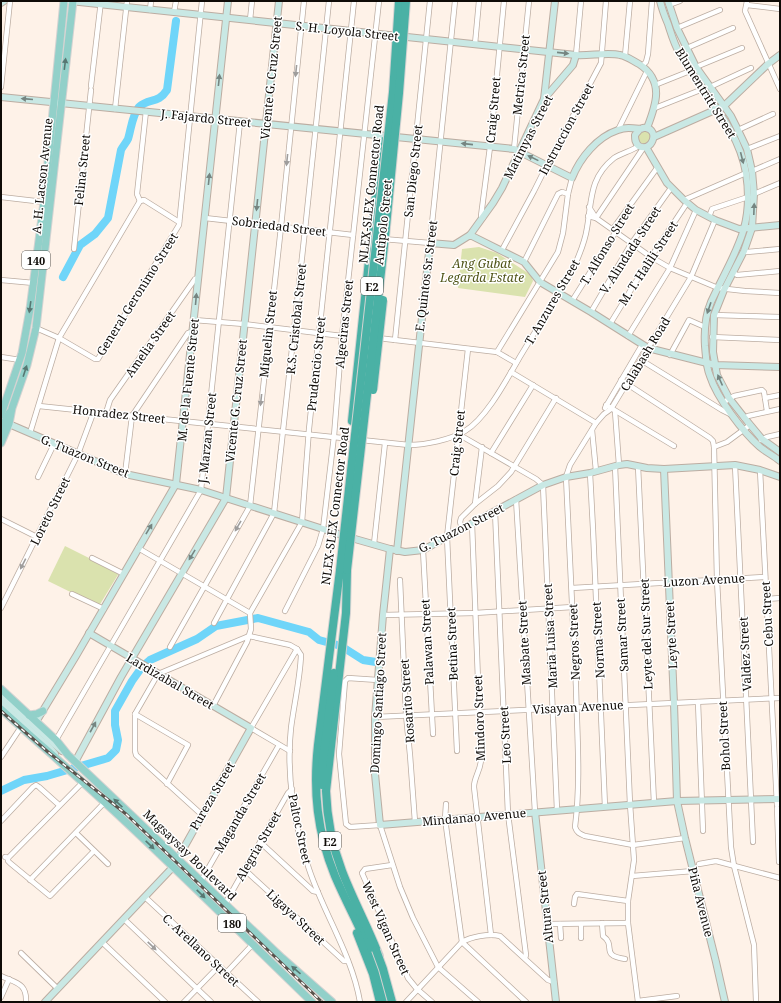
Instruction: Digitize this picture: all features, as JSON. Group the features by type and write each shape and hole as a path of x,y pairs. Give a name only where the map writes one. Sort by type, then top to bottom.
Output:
{"highway":[{"name":"NLEX-SLEX Connector Road","path":"391,1002 387,981 376,950 338,866 328,832 324,811 322,768 393,92 399,1"},
{"name":"NLEX-SLEX Connector Road","path":"386,1002 378,971 371,952 335,876 321,833 315,792 315,768 359,467 399,92 405,1"},
{"path":"359,467 377,357 404,94 406,47 402,36"},
{"path":"391,137 384,141 381,147 345,485 344,570 346,613 326,791 330,831 343,872 385,971 391,1002"},
{"path":"321,833 324,854 332,877 368,960 379,999"}],"main road":[{"name":"A. H. Lacson Avenue","path":"5,420 12,408 27,365 36,328 57,102 64,1"},
{"name":"A. H. Lacson Avenue","path":"1,443 5,420 25,338 34,283 57,102 72,1"},
{"name":"140","path":"1,429 5,420"},
{"name":"Magsaysay Boulevard","path":"1,690 36,722 53,744 68,755 282,958 332,1002"},
{"name":"Magsaysay Boulevard","path":"1,709 47,752 61,762 105,802 312,1002"},
{"path":"29,715 37,714 43,711"}],"street":[{"path":"1,87 10,1"},
{"name":"S. H. Loyola Street","path":"72,1 126,4 150,10 576,55"},
{"path":"150,10 151,1"},
{"path":"174,12 176,1"},
{"path":"179,222 202,1"},
{"name":"M. de la Fuente Street","path":"36,722 104,609 176,484 228,1"},
{"path":"250,20 252,1"},
{"name":"Vicente G. Cruz Street","path":"75,762 132,658 226,498 279,1"},
{"name":"Miguelin Street","path":"170,648 250,506 304,1"},
{"name":"R.S. Cristobal Street","path":"214,623 274,513 306,230 329,1"},
{"name":"Prudencio Street","path":"250,614 302,522 319,333 354,1"},
{"name":"Algeciras Street","path":"285,611 318,546 323,529 334,436 342,336 379,1"},
{"name":"Antipolo Street","path":"348,537 381,239 405,1"},
{"name":"San Diego Street","path":"395,340 430,1"},
{"name":"E. Quintos Sr. Street","path":"397,551 455,1"},
{"path":"475,44 479,1"},
{"name":"Craig Street","path":"483,218 481,216 490,147 504,1"},
{"name":"Metrica Street","path":"516,150 523,49 529,1"},
{"path":"544,99 555,1"},
{"path":"581,1 576,55 614,54 625,56 645,69 655,85 657,98 655,108 643,128 635,135 635,139 643,147 671,188 685,202 696,210 733,228 745,229 780,225"},
{"name":"Instruccion Street","path":"502,250 601,64 606,1"},
{"path":"625,56 630,1"},
{"path":"618,130 645,69 648,54 652,1"},
{"name":"Blumentritt Street","path":"660,1 678,51 703,89 721,107 738,130 746,149 754,194 752,228 744,251 734,273 711,302 706,318 707,364 710,376 727,400 762,439 780,452"},
{"path":"669,3 680,1"},
{"name":"Felina Street","path":"74,249 100,3"},
{"name":"Blumentritt Street","path":"669,3 677,28 686,48 721,107 749,172 745,229 721,289 714,315 712,337 717,374 732,414 744,430 757,443 780,461"},
{"path":"780,9 747,3 746,11 780,89"},
{"path":"115,109 126,4"},
{"path":"677,28 720,10"},
{"path":"686,48 733,28"},
{"path":"696,67 742,48"},
{"name":"Matimyas Street","path":"470,235 502,188 516,150 544,99 573,65 576,55"},
{"path":"654,138 721,107 780,55"},
{"path":"710,87 751,68"},
{"path":"655,85 690,70"},
{"path":"655,108 703,89"},
{"name":"J. Fajardo Street","path":"1,97 516,150 572,178"},
{"path":"30,433 59,338 140,201 138,194 146,111"},
{"path":"738,130 773,114"},
{"name":"J. Marzan Street","path":"53,744 201,490 240,122"},
{"path":"497,352 558,252 561,242 568,194 572,178 577,168 592,147 611,133 630,127 643,128 652,132 654,138 652,144 643,147 596,218"},
{"path":"746,149 780,136"},
{"name":"T. Anzures Street","path":"458,434 466,431 483,414 511,372 559,293 580,255 587,228 589,207 595,181 604,168 619,155 643,147"},
{"path":"685,202 780,159"},
{"name":"T. Alfonso Street","path":"572,301 615,233 616,226 658,168"},
{"path":"754,194 780,183"},
{"name":"V. Alindada Street","path":"591,312 632,244 671,188"},
{"path":"524,262 558,194 562,192 568,194"},
{"path":"1,197 44,202"},
{"path":"712,218 712,209 748,197"},
{"name":"General Geronimo Street","path":"36,328 59,338 94,359 98,359 179,225 179,222 144,200 140,201"},
{"name":"M. T. Halili Street","path":"610,324 685,202"},
{"path":"589,207 596,218 615,233 650,257 670,268 721,289 780,292"},
{"path":"628,336 670,268 696,210"},
{"path":"588,216 596,218"},
{"name":"Sobriedad Street","path":"205,218 353,235"},
{"name":"Calabash Road","path":"604,414 606,405 621,380 645,347 691,277 712,218"},
{"path":"381,239 454,245 470,235 524,262 540,282 591,312 645,347 707,364 780,368"},
{"path":"744,251 780,249"},
{"path":"734,273 737,275 780,271"},
{"name":"Amelia Street","path":"106,413 110,400 195,279 198,278"},
{"path":"1,280 34,283"},
{"path":"714,315 780,317"},
{"path":"194,320 244,324 342,336"},
{"path":"670,355 689,320 705,327"},
{"path":"125,474 132,416 188,332 193,331"},
{"path":"712,337 780,340"},
{"path":"370,338 497,352 516,363"},
{"name":"Calabash Road","path":"604,414 613,410 626,384 641,360 645,347"},
{"name":"Craig Street","path":"447,537 468,349"},
{"path":"1,357 20,360"},
{"path":"641,360 722,410 732,414"},
{"path":"511,372 596,423"},
{"path":"621,380 710,438 713,441 714,447 727,442 750,425"},
{"path":"491,453 533,385"},
{"path":"727,400 762,390 764,392 768,411"},
{"path":"765,398 780,395"},
{"path":"462,529 460,522 461,518 475,504 498,486 511,472 556,398"},
{"path":"606,405 674,446"},
{"name":"Honradez Street","path":"39,406 334,436 385,443 422,445 458,434"},
{"path":"744,418 780,409"},
{"path":"613,410 617,465"},
{"name":"Loreto Street","path":"1,608 78,454 94,411"},
{"path":"566,477 570,465 596,423 604,414"},
{"name":"G. Tuazon Street","path":"5,420 54,444 125,474 201,490 397,551 413,552 423,550 543,485 566,477 593,472 617,465 628,464 664,469 735,465 760,470 780,477"},
{"name":"Norma Street","path":"592,430 595,587 602,706 605,806"},
{"path":"458,434 536,479 543,485"},
{"path":"757,443 762,439 780,434"},
{"path":"374,544 385,443"},
{"path":"38,477 54,444"},
{"path":"475,504 482,447"},
{"name":"Bohol Street","path":"714,447 717,580 730,847 754,945 756,1002"},
{"name":"Samar Street","path":"617,465 619,585 634,860 628,901 628,924 638,1002"},
{"name":"Valdez Street","path":"735,465 753,842"},
{"name":"Leyte del Sur Street","path":"638,466 654,803"},
{"name":"Leyte Street","path":"664,469 677,801"},
{"name":"Cebu Street","path":"760,470 771,698 778,803 779,862"},
{"name":"Negros Street","path":"566,477 573,607 576,707 578,808 575,827 580,834 633,845 685,838"},
{"name":"Maria Luisa Street","path":"543,485 557,810"},
{"name":"Masbate Street","path":"516,499 534,812"},
{"name":"Leo Street","path":"495,511 508,814 526,955 524,958"},
{"path":"1,519 36,537"},
{"name":"Mindoro Street","path":"472,523 481,764 480,770 475,778 474,787 492,935"},
{"name":"Betina Street","path":"447,537 457,751"},
{"path":"138,548 250,614 251,623 247,642 213,706"},
{"name":"Domingo Santiago Street","path":"390,549 378,680 374,774 380,825 392,865 413,918 438,967"},
{"name":"Palawan Street","path":"423,550 433,734"},
{"path":"92,558 124,574"},
{"name":"Luzon Avenue","path":"572,588 765,577"},
{"name":"Rosarito Street","path":"400,580 406,715 415,822"},
{"path":"72,594 104,609"},
{"path":"767,599 780,598"},
{"path":"383,615 426,615 523,611 573,607"},
{"name":"Lardizabal Street","path":"89,633 251,728"},
{"path":"201,814 136,756 135,714 158,674 249,636 290,645 297,648"},
{"name":"Pureza Street","path":"45,1002 173,867 201,814 297,648"},
{"name":"Paltoc Street","path":"297,648 300,652 300,659 291,729 290,751 294,812 309,868 348,961 357,986 360,1002"},
{"name":"Mindanao Avenue","path":"378,680 346,679 339,754 346,824 350,827 677,801 751,799 778,803"},
{"name":"180","path":"1,697 53,744"},
{"name":"Visayan Avenue","path":"376,717 431,713 780,698"},
{"path":"698,702 704,831"},
{"name":"180","path":"1,704 53,744"},
{"path":"135,714 188,745 167,784"},
{"path":"1,758 21,727"},
{"path":"251,728 290,751"},
{"name":"Magsaysay Boulevard","path":"53,744 61,762"},
{"name":"Maganda Street","path":"201,881 279,744"},
{"path":"81,780 59,806 6,858 47,895 50,896 94,851"},
{"path":"1,821 33,786 39,787 59,806"},
{"name":"Alegria Street","path":"225,904 289,791 292,789"},
{"name":"Piña Avenue","path":"677,801 725,1002"},
{"path":"30,880 105,802"},
{"path":"446,804 446,819 462,942 526,1002"},
{"name":"Altura Street","path":"534,812 556,1002"},
{"path":"76,833 108,864"},
{"path":"260,842 313,891 318,892"},
{"path":"698,864 716,861 780,878"},
{"name":"West Vigan Street","path":"392,865 365,869 362,873 408,978 417,989"},
{"name":"Ligaya Street","path":"244,870 344,961 348,961"},
{"path":"632,876 693,871"},
{"path":"574,904 577,894 628,901"},
{"name":"C. Arellano Street","path":"144,897 258,1002"},
{"path":"124,919 211,1002"},
{"path":"602,923 602,936 607,940 611,955 615,958 625,959"},
{"path":"547,924 628,924"},
{"path":"560,924 561,938"},
{"path":"581,924 581,938"},
{"path":"406,1002 462,942 472,938 492,935 500,936 550,981 554,982"},
{"path":"102,942 165,1002"},
{"path":"226,973 253,944"},
{"path":"21,953 58,989"},
{"path":"184,1002 218,966"},
{"path":"438,967 478,1002"},
{"path":"1,976 24,988 26,992 26,1002"},
{"path":"1,997 8,979"},
{"path":"417,989 432,1002"},
{"path":"638,1002 677,996"}],"green space":[{"path":"644,130 649,132 651,137 649,142 644,144 639,142 637,137 639,132"},
{"name":"Ang Gubat Legarda Estate","path":"479,247 497,253 531,275 533,281 525,297 458,288 462,249"},
{"path":"65,546 119,573 99,606 48,581"}],"waterway":[{"path":"63,277 80,245 95,234 108,218 121,150 128,139 133,118 137,110 143,104 157,99 167,90 176,21"},
{"path":"1,791 24,780 47,776 108,758 116,750 118,740 115,725 115,711 132,681 142,667 150,660 197,639 216,626 258,618 309,632 319,640 341,646 363,660 376,662"}],"railway":[{"path":"1,711 48,752 126,814 322,1002"}]}
